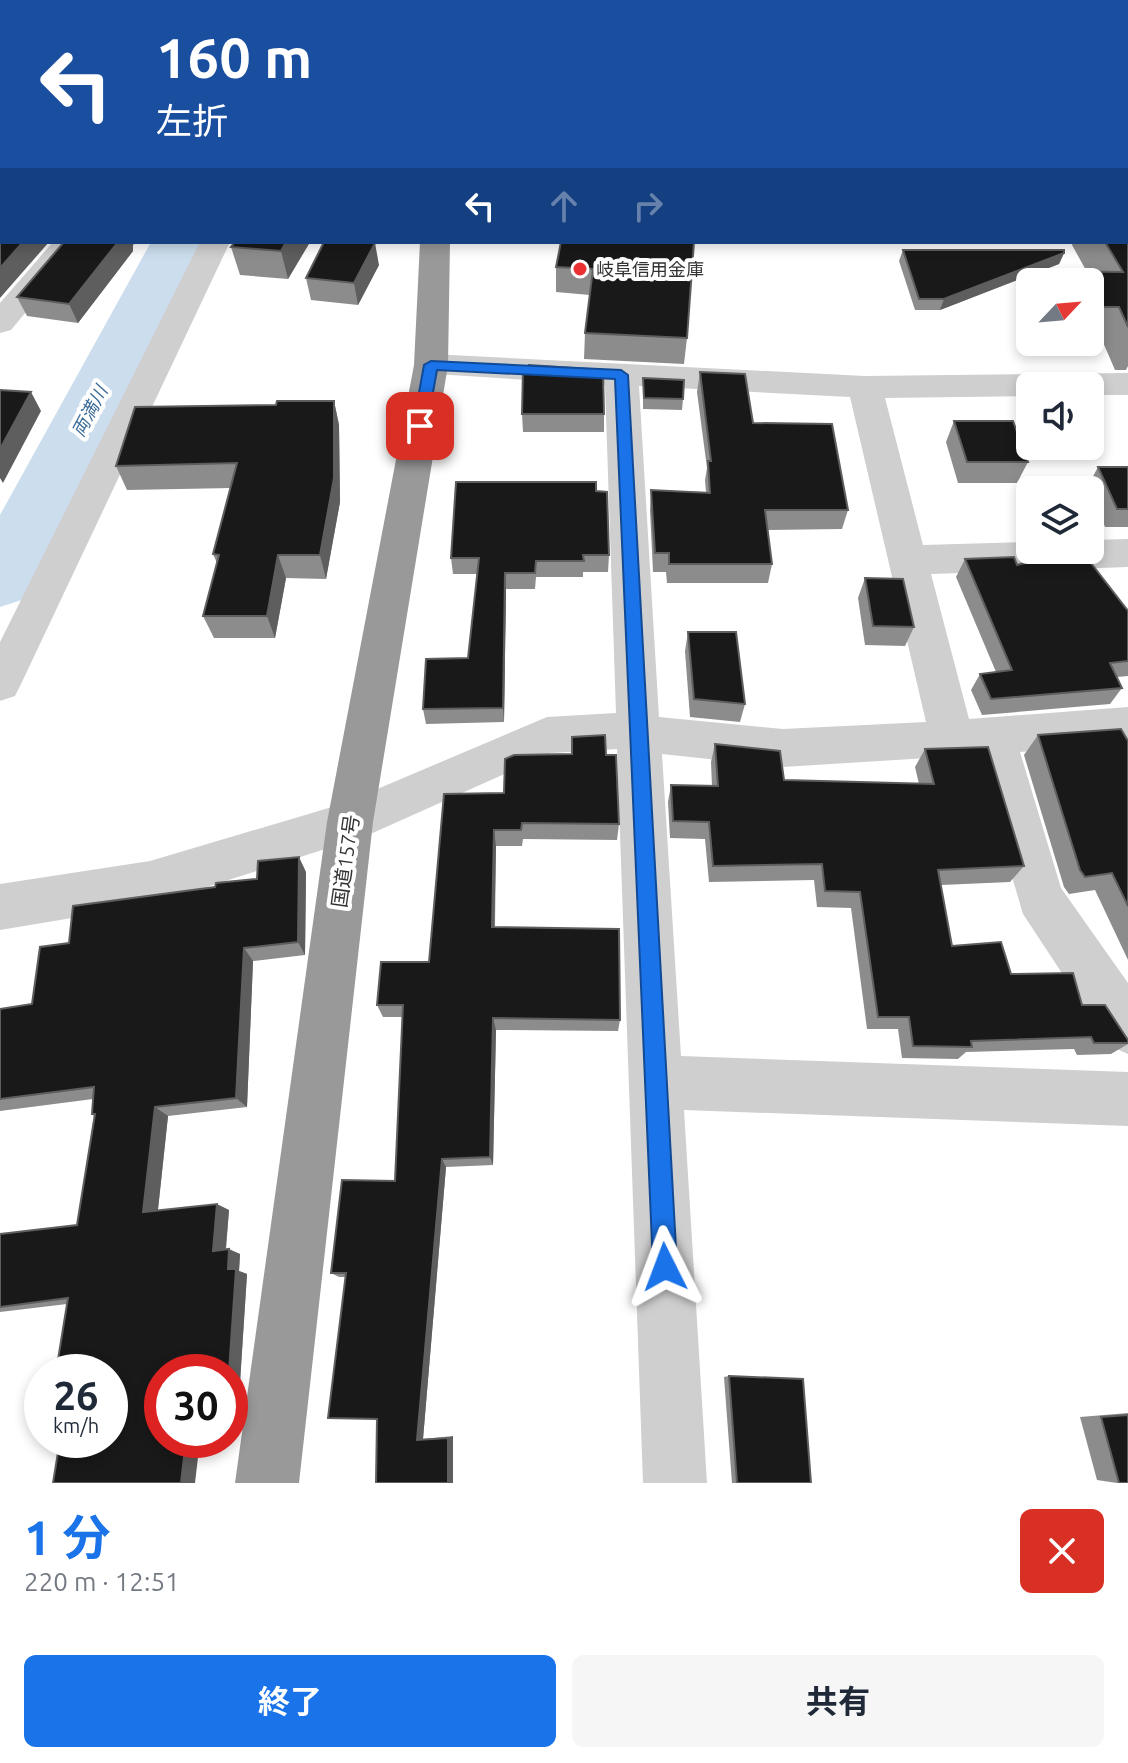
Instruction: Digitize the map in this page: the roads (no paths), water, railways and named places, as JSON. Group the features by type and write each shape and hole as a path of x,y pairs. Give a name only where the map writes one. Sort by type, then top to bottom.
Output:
{"highway":[{"name":"国道157号","path":"267,1483 350,822 431,365 435,244"}],"street":[{"path":"0,323 67,244"},
{"path":"0,684 214,244"},
{"path":"431,365 865,387 1128,384"},
{"path":"621,375 641,734 675,1483"},
{"path":"865,387 907,560 972,738 1040,898 1128,1028"},
{"path":"907,560 1128,553"},
{"path":"0,907 150,883 350,822 547,735 605,730 783,748 972,738 1128,725"},
{"path":"656,1082 1128,1099"}],"waterway":[{"name":"両満川","path":"0,580 177,244"}],"place":[{"name":"岐阜信用金庫","path":"580,269"}]}
